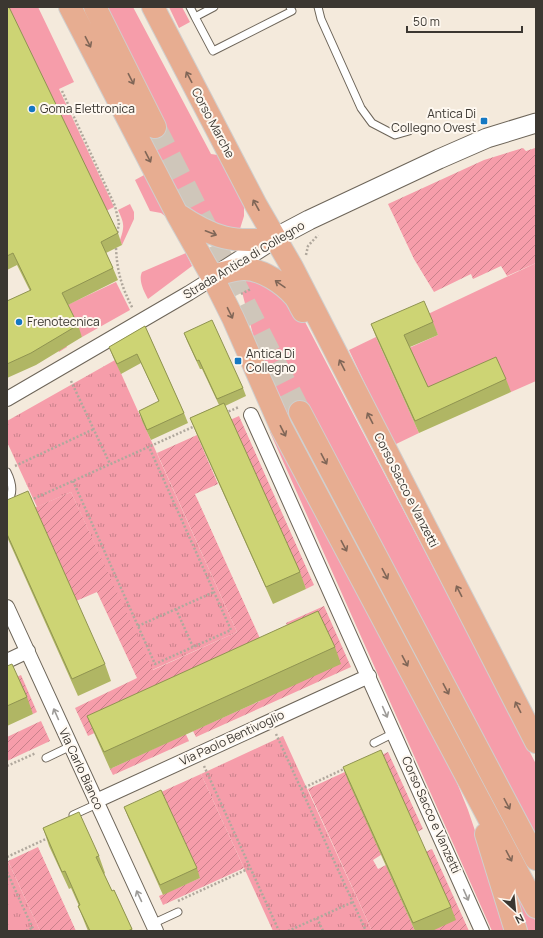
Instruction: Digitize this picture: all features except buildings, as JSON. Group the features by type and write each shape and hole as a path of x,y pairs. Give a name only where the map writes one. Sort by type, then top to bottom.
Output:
{"main road":[{"path":"70,7 177,214 216,276 281,427 536,907"},
{"path":"95,7 155,127"},
{"name":"Corso Marche","path":"153,7 256,206 275,238"},
{"name":"Strada Antica di Collegno","path":"216,276 275,238 438,158 487,138 536,123"},
{"path":"177,214 198,227 229,239 255,241 275,238"},
{"name":"Corso Sacco e Vanzetti","path":"275,238 332,345 536,742"},
{"path":"216,276 244,269 254,270 271,278 288,290 296,299 308,321 332,345"},
{"path":"300,412 536,859"},
{"path":"471,785 516,931"}],"street":[{"name":"Strada Antica di Collegno","path":"7,399 216,276"},
{"name":"Corso Sacco e Vanzetti","path":"251,415 482,931"},
{"name":"Via Carlo Bianco","path":"7,607 154,928"},
{"path":"7,661 28,651"},
{"name":"Via Paolo Bentivoglio","path":"96,802 369,676"}],"lane":[{"path":"190,7 213,51 292,11 290,7"},
{"path":"195,17 214,7"},
{"path":"318,7 321,19 361,108 372,123 395,135 409,131"},
{"path":"7,472 12,490 9,500"},
{"path":"374,743 394,733"},
{"path":"46,758 71,746"},
{"path":"73,815 96,802"},
{"path":"154,928 178,912"}],"path":[{"path":"62,91 116,206 119,223 117,235"},
{"path":"305,260 308,246 318,235"},
{"path":"116,248 116,260 122,288 139,322"},
{"path":"71,381 110,464"},
{"path":"224,413 246,404 251,415"},
{"path":"9,500 33,499 196,426"},
{"path":"14,466 94,430"},
{"path":"72,481 155,664 231,630 149,447"},
{"path":"138,626 214,592"},
{"path":"176,609 193,647"},
{"path":"270,721 366,931"},
{"path":"198,754 280,931"},
{"path":"301,788 350,766"},
{"path":"7,857 54,835"},
{"path":"175,902 250,868"},
{"path":"7,872 33,930 26,931"},
{"path":"288,931 353,902"},
{"path":"317,918 323,931"}],"green space":[{"path":"8,7 38,7 74,82 59,89 114,207 106,211"},
{"path":"78,7 83,7 146,132 165,122 107,7 133,7 211,154 224,156 244,203 244,216 239,232 190,216"},
{"path":"169,7 182,7 190,22 179,28"},
{"path":"536,145 536,263 507,276 501,266 473,279 471,274 434,292 414,259 388,204 484,160 523,148 526,151 535,148"},
{"path":"146,174 169,219 161,213 150,211 135,180"},
{"path":"130,204 134,212 134,219 122,245 120,240 123,225 122,218 118,210"},
{"path":"186,253 192,266 148,299 141,282 142,272"},
{"path":"536,263 536,381 511,392 432,400 409,348 438,335 428,314"},
{"path":"251,278 262,280 304,320 536,764 536,840 308,408 289,418 460,739 528,862 524,865 288,424 258,354 242,292 246,281"},
{"path":"116,282 130,310 82,337 76,325 60,332 67,347 59,352 42,317"},
{"path":"376,337 419,433 394,445 349,350"},
{"path":"115,360 237,632 152,670 71,492 37,507 7,442 7,421"},
{"path":"239,416 314,585 306,589 230,420"},
{"path":"274,430 453,773 468,810 509,931 492,931 270,432"},
{"path":"197,435 218,484 195,494 267,654 294,642 286,623 324,606 351,667 196,737 193,731 260,701 244,664 169,698 189,741 113,775 110,769 177,738 161,702 88,736 75,708 137,678 97,592 76,601 34,508 71,492 153,670 237,632 157,453"},
{"path":"21,675 37,712 33,714 18,682 7,681"},
{"path":"41,721 50,741 7,761 7,737"},
{"path":"283,736 372,931 273,931 201,774"},
{"path":"388,752 423,829 373,860 378,869 386,865 415,931 372,931 308,789"},
{"path":"201,774 244,868 163,905 159,896 200,878 161,792"},
{"path":"38,847 76,931 40,931 8,861"},
{"path":"432,849 469,931 432,931 425,852"},
{"path":"7,859 40,931 7,931"},
{"path":"503,860 536,922 536,931 523,931"}],"tunnel":[{"path":"155,127 300,412"}],"place":[{"name":"Goma Elettronica","path":"32,109"},
{"name":"Antica Di Collegno Ovest","path":"484,121"},
{"name":"Frenotecnica","path":"19,322"},
{"name":"Antica Di Collegno","path":"238,361"}]}
